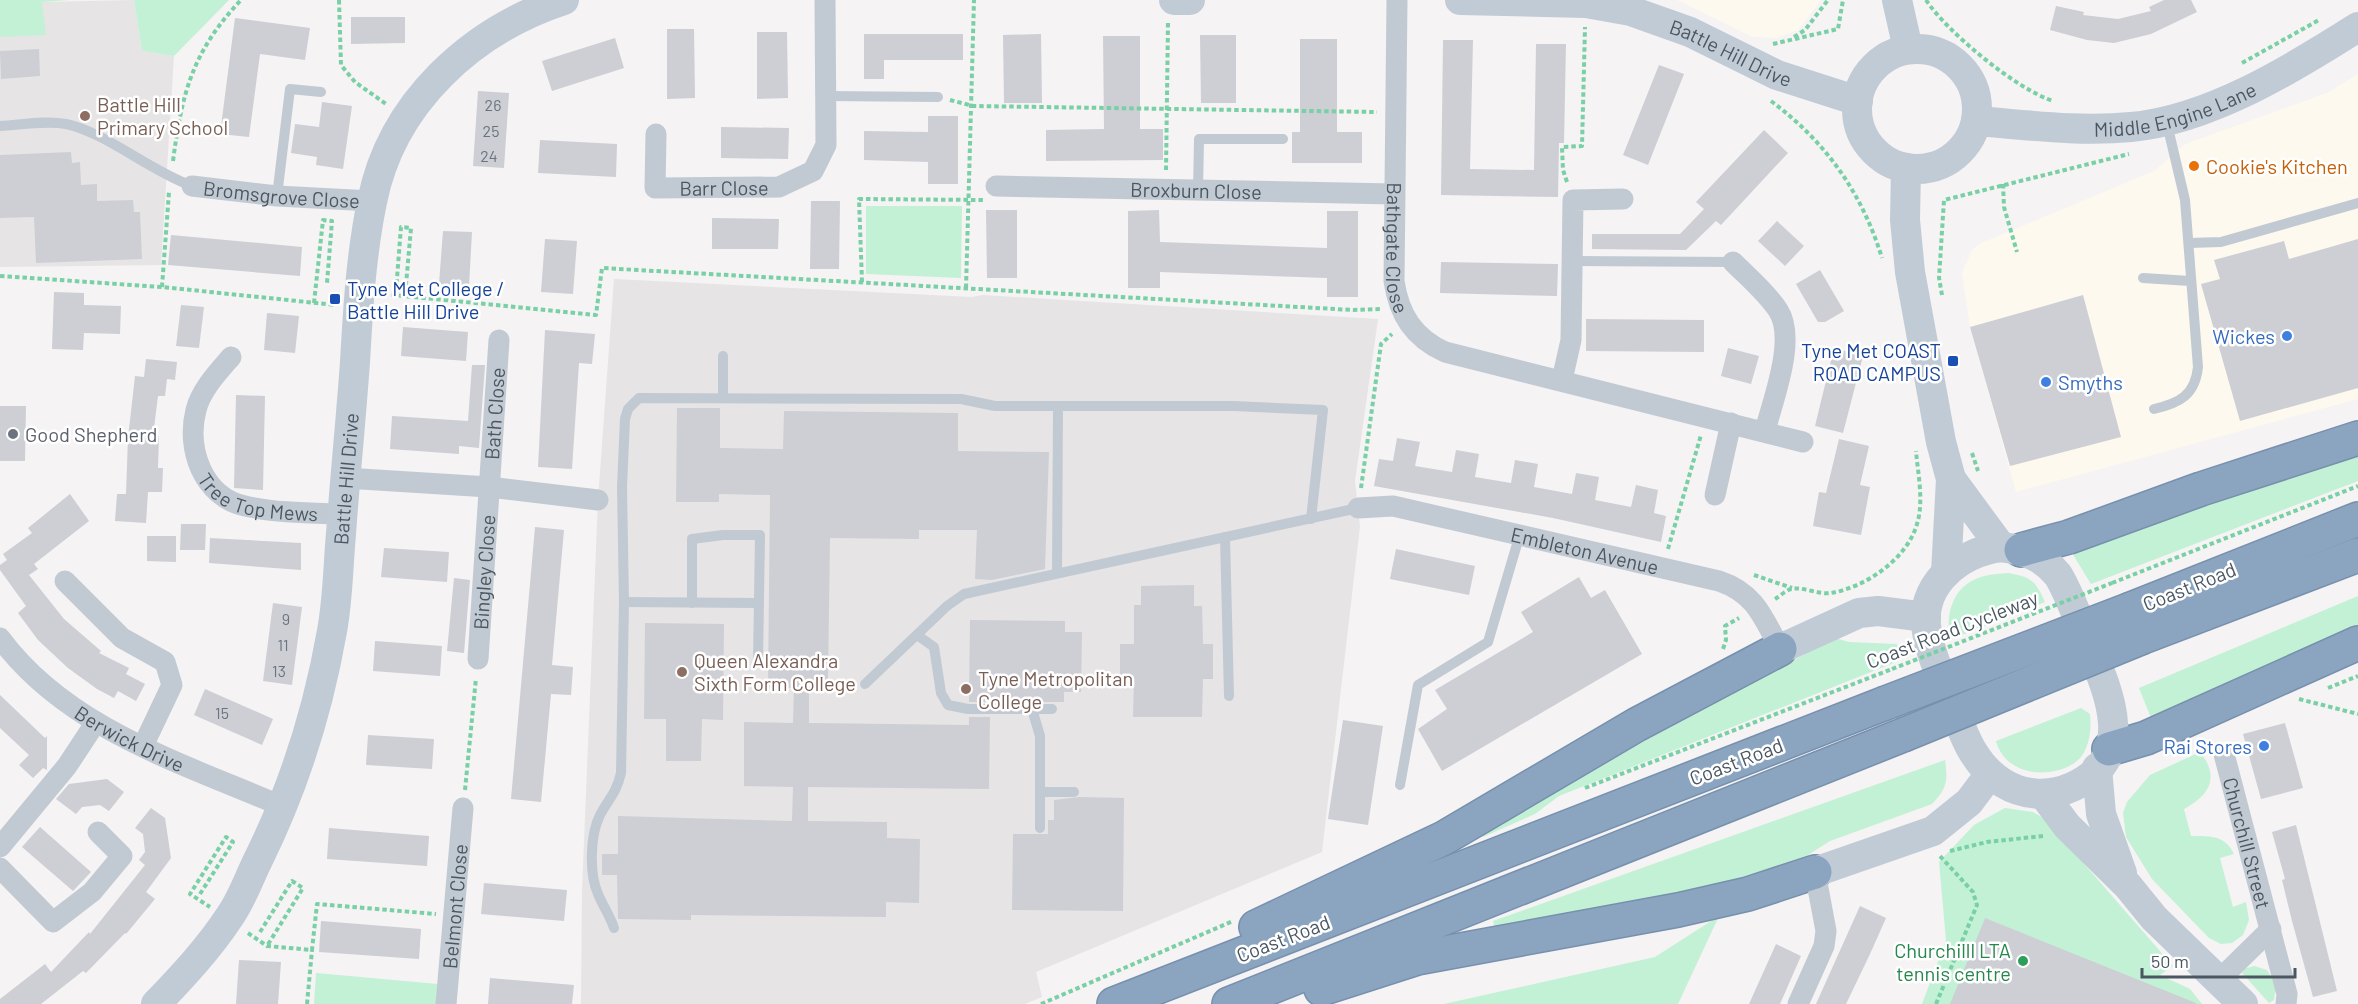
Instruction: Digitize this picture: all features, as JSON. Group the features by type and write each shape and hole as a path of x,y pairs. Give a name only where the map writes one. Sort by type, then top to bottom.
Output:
{"highway":[{"path":"2011,549 2069,537 2201,489 2358,438"},
{"name":"Coast Road","path":"1229,1004 1903,735 2358,519"},
{"name":"Coast Road","path":"1114,1004 1883,704 2358,555"},
{"path":"2103,759 2358,643"},
{"path":"1095,1004 1444,838 1636,725 1780,649"},
{"path":"1274,1004 1417,958 1678,910 1748,894 1815,872"}],"street":[{"name":"Battle Hill Drive","path":"156,1004 199,959 228,919 284,807 312,724 331,638 359,299 372,201 382,167 406,118 434,82 473,46 519,18 564,0"},
{"name":"Barr Close","path":"656,134 655,188 779,187 813,171 826,145 825,0"},
{"name":"Bathgate Close","path":"1397,0 1394,281 1403,314 1424,340 1445,352 1803,442"},
{"name":"Battle Hill Drive","path":"1460,0 1586,3 1631,11 1662,21 1777,75 1858,101"},
{"path":"1898,0 1908,50"},
{"name":"Middle Engine Lane","path":"1976,121 2086,130 2132,127 2166,121 2209,106 2262,82 2358,27"},
{"path":"1923,49 1938,53 1961,66 1975,91 1976,121 1969,140 1954,156 1938,165 1906,168 1888,161 1877,153 1868,141 1860,127 1858,101 1866,77 1875,66 1885,58 1908,50 1923,49"},
{"path":"1906,168 1905,220 1910,272 1941,442 2011,549 2050,566 2063,584 2111,699 2114,725 2097,783 2105,831 2128,886"},
{"name":"Bromsgrove Close","path":"192,186 277,196 372,201"},
{"name":"Broxburn Close","path":"996,186 1394,194"},
{"path":"1562,380 1571,340 1573,200 1623,199"},
{"path":"1733,262 1771,301 1785,329 1785,350 1764,431"},
{"name":"Bath Close","path":"489,486 499,340"},
{"name":"Tree Top Mews","path":"231,357 212,380 196,409 193,438 200,472 218,493 244,506 342,514"},
{"path":"1715,495 1731,423"},
{"path":"345,478 489,486 598,500"},
{"path":"1946,573 1965,478"},
{"name":"Bingley Close","path":"478,659 489,486"},
{"name":"Embleton Avenue","path":"1358,508 1393,506 1688,572 1733,585 1751,598 1780,649"},
{"path":"2011,549 1966,557 1946,573 1932,594 1926,617 1926,631 1932,653 1967,742 1990,774 2016,790 2043,794 2077,785 2103,759"},
{"path":"65,581 122,638 165,662 172,685 143,746"},
{"path":"1780,649 1859,613 1878,611 1926,617"},
{"name":"Berwick Drive","path":"0,638 16,659 64,703 96,723 143,746 284,807"},
{"path":"0,847 67,766 96,723"},
{"name":"Churchill Street","path":"2224,754 2287,993 2286,1004"},
{"path":"1798,1004 1824,945 1826,931 1815,872 1933,831 1969,802 1990,774"},
{"path":"2043,794 2067,826 2128,886 2154,918 2243,1004"},
{"name":"Belmont Close","path":"446,1004 463,808"},
{"path":"0,868 53,922 92,892 122,856 98,832"},
{"name":"Churchill Street","path":"2220,980 2271,929"}],"lane":[{"path":"277,196 290,88 321,92"},
{"path":"826,96 938,97"},
{"path":"2154,409 2182,400 2193,388 2198,367 2189,243 2180,176 2166,121"},
{"path":"0,126 65,123 91,133 171,178 192,186"},
{"path":"1198,191 1199,139 1283,139"},
{"path":"2189,243 2221,242 2358,203"},
{"path":"1573,261 1733,262"},
{"path":"2143,278 2190,281"},
{"path":"723,356 723,397"},
{"path":"614,928 597,893 593,873 594,834 599,816 616,792 621,773 623,501 626,419 633,402 639,398 657,396 961,399 995,406 1233,406 1323,410 1311,519"},
{"path":"1057,573 1058,407"},
{"path":"598,500 623,501"},
{"path":"866,684 947,606 964,594 1358,508"},
{"path":"1400,785 1418,685 1488,642 1520,534"},
{"path":"692,603 692,539 723,535 760,535 758,662"},
{"path":"1224,537 1228,696"},
{"path":"624,602 759,603"},
{"path":"917,635 934,647 941,693 948,705 968,710 1052,709"},
{"path":"1032,709 1040,736 1040,828"},
{"path":"1040,792 1074,792"}],"path":[{"path":"162,287 171,178 180,108 186,84 213,34 241,0"},
{"path":"339,0 341,65 355,82 406,118"},
{"path":"966,288 973,106 974,0"},
{"path":"1828,0 1805,30 1788,41 1838,29 1843,0"},
{"path":"1926,0 1945,22 1996,69 2034,94 2058,102"},
{"path":"1573,200 1563,170 1562,147 1582,146 1586,3"},
{"path":"1166,191 1167,110 1177,4"},
{"path":"2237,66 2322,18"},
{"path":"1763,94 1815,138 1845,176 1873,228 1882,259"},
{"path":"938,97 973,106 1395,112"},
{"path":"2002,184 2004,207 2017,252"},
{"path":"862,282 859,200 994,201 996,186"},
{"path":"314,303 323,220 332,220 327,283"},
{"path":"396,291 401,227 411,228 405,296"},
{"path":"0,276 162,287 314,303 405,296 596,315 602,268 1403,314"},
{"path":"1940,278 1942,299"},
{"path":"1358,508 1381,344 1403,314"},
{"path":"1668,549 1706,417"},
{"path":"1965,478 1970,447"},
{"path":"1830,593 1876,574 1903,549 1912,537 1920,513 1916,450"},
{"name":"Coast Road Cycleway","path":"1579,790 2358,486"},
{"path":"463,808 478,659"},
{"path":"2299,699 2358,714"},
{"path":"1936,1004 1977,905 1973,892 1938,854 1988,842 2052,834"},
{"path":"190,894 226,837 234,842 200,894"},
{"path":"260,932 292,881 303,888 267,946 312,950"},
{"path":"307,1004 318,904 452,915"}],"shaded area":[{"name":"Battle Hill Primary School","path":"0,0 42,2 134,0 142,51 174,56 161,265 0,267"},
{"path":"1677,0 1821,0 1798,30 1777,38 1753,37"},
{"path":"2358,74 2358,399 2016,492 1970,327 1962,273 1972,250 1979,244 2154,171 2185,144 2327,93"},
{"name":"Tyne Metropolitan College","path":"614,279 972,297 983,295 1378,319 1355,481 1360,526 1322,852 1036,972 1042,997 1025,1004 581,1004 582,891 598,500"}],"green space":[{"path":"0,0 69,0 42,2 46,35 0,37"},
{"path":"134,0 229,0 174,56 142,51"},
{"path":"866,206 962,206 961,278 866,274"},
{"path":"2358,455 2358,481 2091,584 2069,548"},
{"path":"2008,573 2027,578 2035,584 2045,602 1952,639 1949,625 1950,609 1961,589 1982,577"},
{"path":"2358,596 2358,627 2153,723 2139,688"},
{"path":"1835,638 1849,642 1897,644 1901,660 1559,796 1535,814 1483,837 1483,828"},
{"path":"2081,708 2090,714 2090,734 2083,755 2073,764 2051,772 2028,771 2008,761 2001,752 1996,741"},
{"path":"2200,752 2210,769 2209,785 2200,798 2184,809 2191,836 2221,840 2234,854 2220,858 2233,907 2246,902 2249,920 2243,935 2232,943 2221,944 2209,938 2152,879 2126,837 2123,813 2127,802 2150,775"},
{"path":"1945,760 1945,784 1941,794 1932,804 1830,841 1808,855 1802,867 1496,932 1493,921"},
{"path":"2005,808 2033,812 2045,819 2173,966 2160,975 2190,989 2202,1004 1922,1004 1946,940 1939,862 1974,825"},
{"path":"1719,916 1678,1004 1444,1004 1655,957"},
{"path":"2254,966 2267,970 2276,986 2274,1000 2269,1003 2242,973 2244,969"},
{"path":"316,973 438,984 436,1004 314,1004"}],"building":[{"path":"2164,0 2191,0 2197,12 2151,34 2114,43 2087,40 2050,30 2056,6 2084,12 2083,15 2118,19 2151,11 2149,7"},
{"path":"351,17 405,17 405,43 351,44"},
{"path":"235,18 310,28 305,60 260,54 249,137 220,134"},
{"path":"667,29 694,29 695,98 667,99"},
{"path":"757,32 787,32 788,98 757,99"},
{"path":"864,34 963,34 963,60 884,60 884,79 864,79"},
{"path":"1041,34 1042,103 1004,103 1003,35"},
{"path":"1200,35 1236,35 1236,103 1201,103"},
{"path":"1103,36 1140,36 1140,129 1163,129 1163,160 1046,161 1046,130 1104,129"},
{"path":"615,38 624,68 552,91 542,61"},
{"path":"1300,39 1337,39 1337,132 1362,132 1362,163 1292,163 1292,132 1300,132"},
{"path":"1443,40 1473,40 1470,169 1534,170 1536,44 1566,44 1564,143 1559,143 1558,197 1441,195"},
{"path":"39,49 40,76 1,79 0,51"},
{"path":"1659,65 1684,74 1648,165 1623,155"},
{"path":"478,91 509,93 504,168 473,166"},
{"path":"322,102 352,106 343,169 316,165 317,157 291,153 295,124 319,127"},
{"path":"928,116 958,116 958,184 928,184 928,162 864,160 864,131 928,132"},
{"path":"721,127 789,128 788,159 721,158"},
{"path":"1764,130 1788,153 1721,225 1716,221 1686,250 1592,249 1592,234 1680,234 1704,209 1696,202"},
{"path":"540,140 617,144 616,177 538,173"},
{"path":"71,152 72,163 80,162 81,185 97,184 97,201 133,200 134,212 140,212 142,259 36,263 34,217 0,218 0,155"},
{"path":"811,201 840,201 839,269 810,269"},
{"path":"986,210 1017,210 1017,278 987,278"},
{"path":"1159,210 1160,242 1327,248 1327,211 1358,211 1358,297 1327,297 1327,278 1160,272 1160,288 1128,288 1128,211"},
{"path":"712,218 779,219 778,249 712,249"},
{"path":"1777,221 1804,246 1785,266 1758,241"},
{"path":"443,231 472,232 469,286 439,284"},
{"path":"171,235 302,247 300,276 168,265"},
{"path":"545,239 577,241 573,294 541,292"},
{"name":"Wickes","path":"2358,239 2358,388 2240,421 2201,284 2220,279 2214,260 2284,241 2289,259"},
{"path":"1441,262 1558,264 1557,296 1440,293"},
{"path":"1820,270 1844,311 1825,322 1818,322 1796,284"},
{"path":"54,292 84,293 84,305 121,306 120,334 84,333 83,350 52,349"},
{"name":"Smyths","path":"2083,295 2121,437 2010,466 1970,327"},
{"path":"181,305 204,307 199,348 176,346"},
{"path":"267,313 299,316 295,353 264,350"},
{"path":"1586,319 1704,320 1704,352 1586,351"},
{"path":"403,327 468,332 466,361 401,356"},
{"path":"545,330 595,334 592,364 579,363 572,469 538,467"},
{"path":"1728,348 1759,356 1751,384 1721,376"},
{"path":"1834,348 1863,356 1843,433 1815,426"},
{"path":"146,359 177,362 175,380 167,379 165,396 158,396 153,436 159,436 158,468 163,468 162,492 148,492 146,523 115,521 117,494 126,494 128,438 135,376 144,377"},
{"path":"472,365 485,365 479,448 459,446 459,454 390,449 392,416 468,421"},
{"path":"236,395 265,396 263,490 234,488"},
{"name":"Good Shepherd","path":"0,406 26,406 25,461 0,461"},
{"path":"677,408 720,408 720,448 783,449 784,411 958,413 958,451 1049,452 1045,569 992,580 975,579 977,530 919,530 919,539 830,538 828,681 809,681 809,723 969,725 969,717 990,717 989,789 808,787 808,821 887,822 887,838 920,839 919,903 886,902 886,917 691,915 691,920 618,919 617,875 602,875 602,854 618,854 618,816 792,821 793,787 744,786 744,722 793,723 794,688 768,688 770,495 719,494 719,502 676,502"},
{"path":"1397,438 1420,442 1415,466 1452,472 1456,450 1479,454 1475,477 1511,483 1515,460 1538,464 1534,487 1572,494 1576,473 1599,477 1595,500 1631,507 1636,485 1658,490 1654,513 1666,516 1661,542 1553,518 1374,486 1379,459 1393,461"},
{"path":"1839,439 1869,446 1860,485 1870,487 1861,535 1813,526 1819,492 1826,493"},
{"path":"70,494 89,521 34,564 38,569 29,575 64,619 101,651 99,653 129,668 126,674 145,684 136,701 118,691 114,698 97,689 68,668 38,640 18,613 26,606 0,570 0,565 7,560 3,554 32,533 28,528"},
{"path":"181,524 206,524 205,550 180,550"},
{"path":"535,527 564,530 552,665 573,667 571,695 551,694 541,802 511,799"},
{"path":"147,536 176,536 176,562 147,561"},
{"path":"210,538 301,543 301,570 209,563"},
{"path":"384,548 449,552 447,582 381,577"},
{"path":"1396,549 1475,566 1469,595 1390,579"},
{"path":"1579,577 1591,598 1605,590 1642,654 1442,771 1418,729 1447,709 1435,690 1533,632 1521,612"},
{"path":"454,578 470,580 464,653 447,651"},
{"path":"1194,585 1194,606 1202,606 1203,644 1213,644 1213,679 1203,679 1202,717 1133,717 1134,679 1120,679 1120,644 1134,644 1134,605 1141,605 1141,586"},
{"path":"273,603 302,607 292,685 263,681"},
{"path":"970,620 1065,621 1065,632 1082,632 1081,692 1064,692 1064,702 969,702"},
{"path":"645,623 724,624 723,720 702,719 701,761 666,761 666,719 644,719"},
{"path":"375,641 442,646 440,676 373,671"},
{"path":"205,689 273,719 262,745 194,715"},
{"path":"0,695 45,738 47,736 47,770 43,768 33,778 19,765 29,755 0,728"},
{"path":"1343,720 1383,726 1368,825 1328,819"},
{"path":"2285,723 2303,788 2261,799 2243,734"},
{"path":"368,735 434,739 432,769 366,765"},
{"path":"107,779 124,792 109,811 100,805 82,807 76,814 56,799 69,784"},
{"path":"1079,797 1124,798 1123,911 1012,910 1013,834 1048,834 1048,820 1054,820 1054,800"},
{"path":"151,808 165,818 171,858 146,892 155,899 126,934 86,973 83,971 41,1004 0,1004 0,999 45,964 51,972 89,932 90,934 145,865 139,860 145,852 143,834 135,828"},
{"path":"2296,825 2337,991 2313,997 2292,921 2282,880 2285,879 2272,832"},
{"path":"40,827 91,872 73,891 22,847"},
{"path":"329,828 429,836 427,866 327,859"},
{"path":"484,883 567,890 564,921 481,914"},
{"path":"1860,906 1886,918 1870,954 1846,1004 1816,1004"},
{"name":"Churchilll LTA tennis centre","path":"1985,918 2196,1003 2196,1004 1950,1004"},
{"path":"321,921 421,929 419,959 319,952"},
{"path":"1776,944 1801,956 1780,1004 1749,1004"},
{"path":"239,960 281,962 278,1004 236,1004"},
{"path":"490,978 574,985 572,1004 488,1004"}],"place":[{"name":"Battle Hill Primary School","path":"85,116"},
{"name":"Cookie's Kitchen","path":"2194,166"},
{"name":"Tyne Met College / Battle Hill Drive","path":"335,299"},
{"name":"Wickes","path":"2287,336"},
{"name":"Tyne Met COAST ROAD CAMPUS","path":"1953,361"},
{"name":"Smyths","path":"2046,382"},
{"name":"Good Shepherd","path":"13,434"},
{"name":"Queen Alexandra Sixth Form College","path":"682,672"},
{"name":"Tyne Metropolitan College","path":"966,689"},
{"name":"Rai Stores","path":"2264,746"},
{"name":"Churchilll LTA tennis centre","path":"2023,961"}]}
